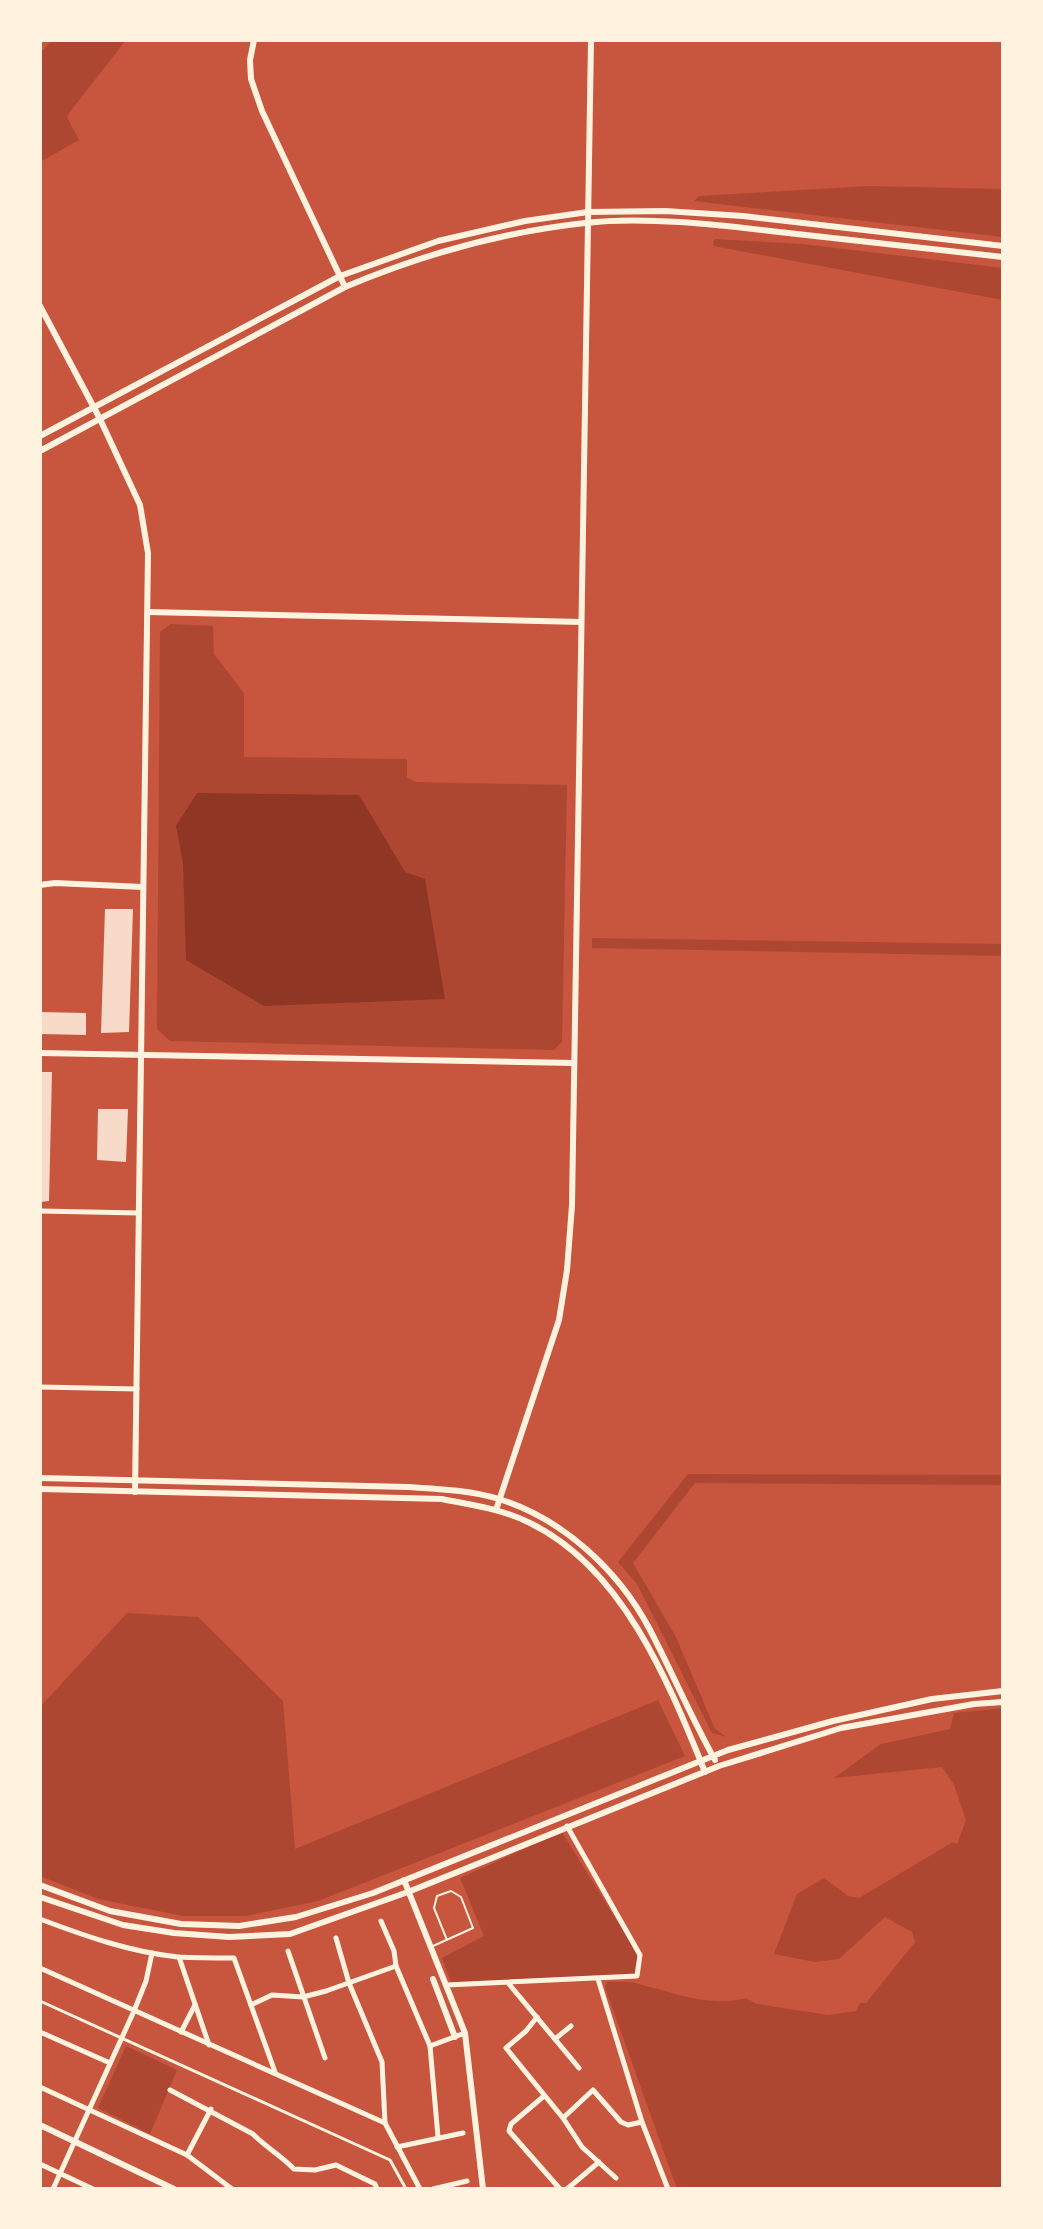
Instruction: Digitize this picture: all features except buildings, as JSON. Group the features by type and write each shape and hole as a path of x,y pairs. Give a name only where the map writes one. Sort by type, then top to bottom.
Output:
{"street":[{"path":"254,40 250,60 251,79 262,111 345,287"},
{"path":"496,1510 559,1320 572,1205 591,40"},
{"path":"40,436 340,276 438,241 525,221 588,212 665,211 743,216 1003,246"},
{"path":"40,451 345,287 442,251 502,236 587,222 665,222 1003,257"},
{"path":"40,306 100,419 140,505 148,553 135,1492"},
{"path":"148,612 581,622"},
{"path":"40,885 143,887"},
{"path":"40,1053 573,1063"},
{"path":"40,1211 139,1213"},
{"path":"40,1387 137,1389"},
{"path":"40,1478 408,1487 500,1499 541,1517 587,1548 621,1586 648,1625 719,1766"},
{"path":"40,1489 442,1499 496,1510 530,1523 566,1546 600,1577 627,1609 652,1655 705,1772"},
{"path":"40,1885 110,1911 181,1924 239,1926 296,1917 404,1880 714,1756 833,1721 932,1699 1003,1691"},
{"path":"40,1897 123,1925 174,1933 229,1937 290,1934 408,1892 719,1766 841,1728 974,1704 1003,1702"},
{"path":"447,1985 637,1976 640,1955 567,1826"},
{"path":"404,1880 465,2033 483,2189"},
{"path":"40,1919 96,1940 152,1953 234,1958 275,2072"},
{"path":"381,1921 394,1951 396,1966 430,2046 438,2137"},
{"path":"336,1938 349,1983 382,2062 385,2123 420,2189"},
{"path":"288,1951 325,2058"},
{"path":"53,2189 134,2011 146,1981 152,1953"},
{"path":"179,1957 209,2045"},
{"path":"251,2005 272,1995 303,1997 396,1966"},
{"path":"40,1968 385,2123"},
{"path":"433,1979 455,2037"},
{"path":"598,1979 642,2122 668,2189"},
{"path":"509,1983 579,2068"},
{"path":"40,2001 390,2160 406,2189"},
{"path":"181,2032 195,2005"},
{"path":"537,2017 506,2048 563,2118 582,2147 616,2178"},
{"path":"555,2039 571,2026"},
{"path":"40,2032 110,2063"},
{"path":"430,2046 465,2033"},
{"path":"40,2087 187,2155 232,2189"},
{"path":"170,2090 211,2109 253,2134 294,2169 315,2170 336,2165 375,2184 377,2189"},
{"path":"563,2118 593,2090 621,2122 628,2125 642,2122"},
{"path":"544,2096 511,2124 509,2131 560,2189"},
{"path":"187,2155 211,2109"},
{"path":"40,2125 174,2189"},
{"path":"397,2147 463,2133"},
{"path":"567,2189 599,2162"},
{"path":"40,2164 93,2189"},
{"path":"433,2189 467,2181"}],"lane":[{"path":"431,1947 447,1940 473,1928 461,1897 451,1891 437,1896 434,1908 447,1940"}],"shaded area":[{"path":"52,40 126,40 67,117 79,140 40,162 40,54"},
{"path":"870,186 1003,189 1003,237 694,201 699,196"},
{"path":"714,239 802,244 1003,268 1003,300 713,246"},
{"path":"171,624 213,626 214,654 244,693 244,757 407,759 407,777 415,782 567,785 562,1042 554,1050 170,1041 157,1029 160,632"},
{"path":"197,793 359,795 405,872 425,879 445,999 264,1006 186,960 183,863 176,826"},
{"path":"592,938 1003,944 1003,956 592,948"},
{"path":"688,1474 1003,1475 1003,1485 695,1483 633,1563 676,1637 715,1729 727,1737 712,1733 637,1584 618,1562"},
{"path":"127,1613 198,1617 283,1701 295,1849 658,1700 685,1756 318,1901 246,1916 183,1916 98,1899 40,1876 40,1707"},
{"path":"1003,1708 1003,2189 677,2189 605,1987 607,1982 635,1983 706,2000 746,1998 757,2004 828,2015 856,2011 860,2003 866,2003 915,1942 912,1932 885,1917 839,1959 815,1962 774,1954 797,1894 824,1878 848,1896 859,1898 953,1842 957,1844 966,1820 954,1785 942,1767 834,1778 881,1744 950,1729 954,1713"},
{"path":"562,1832 638,1955 634,1974 451,1982 442,1958 484,1936 460,1878"},
{"path":"126,2046 177,2070 150,2134 98,2108"}]}
